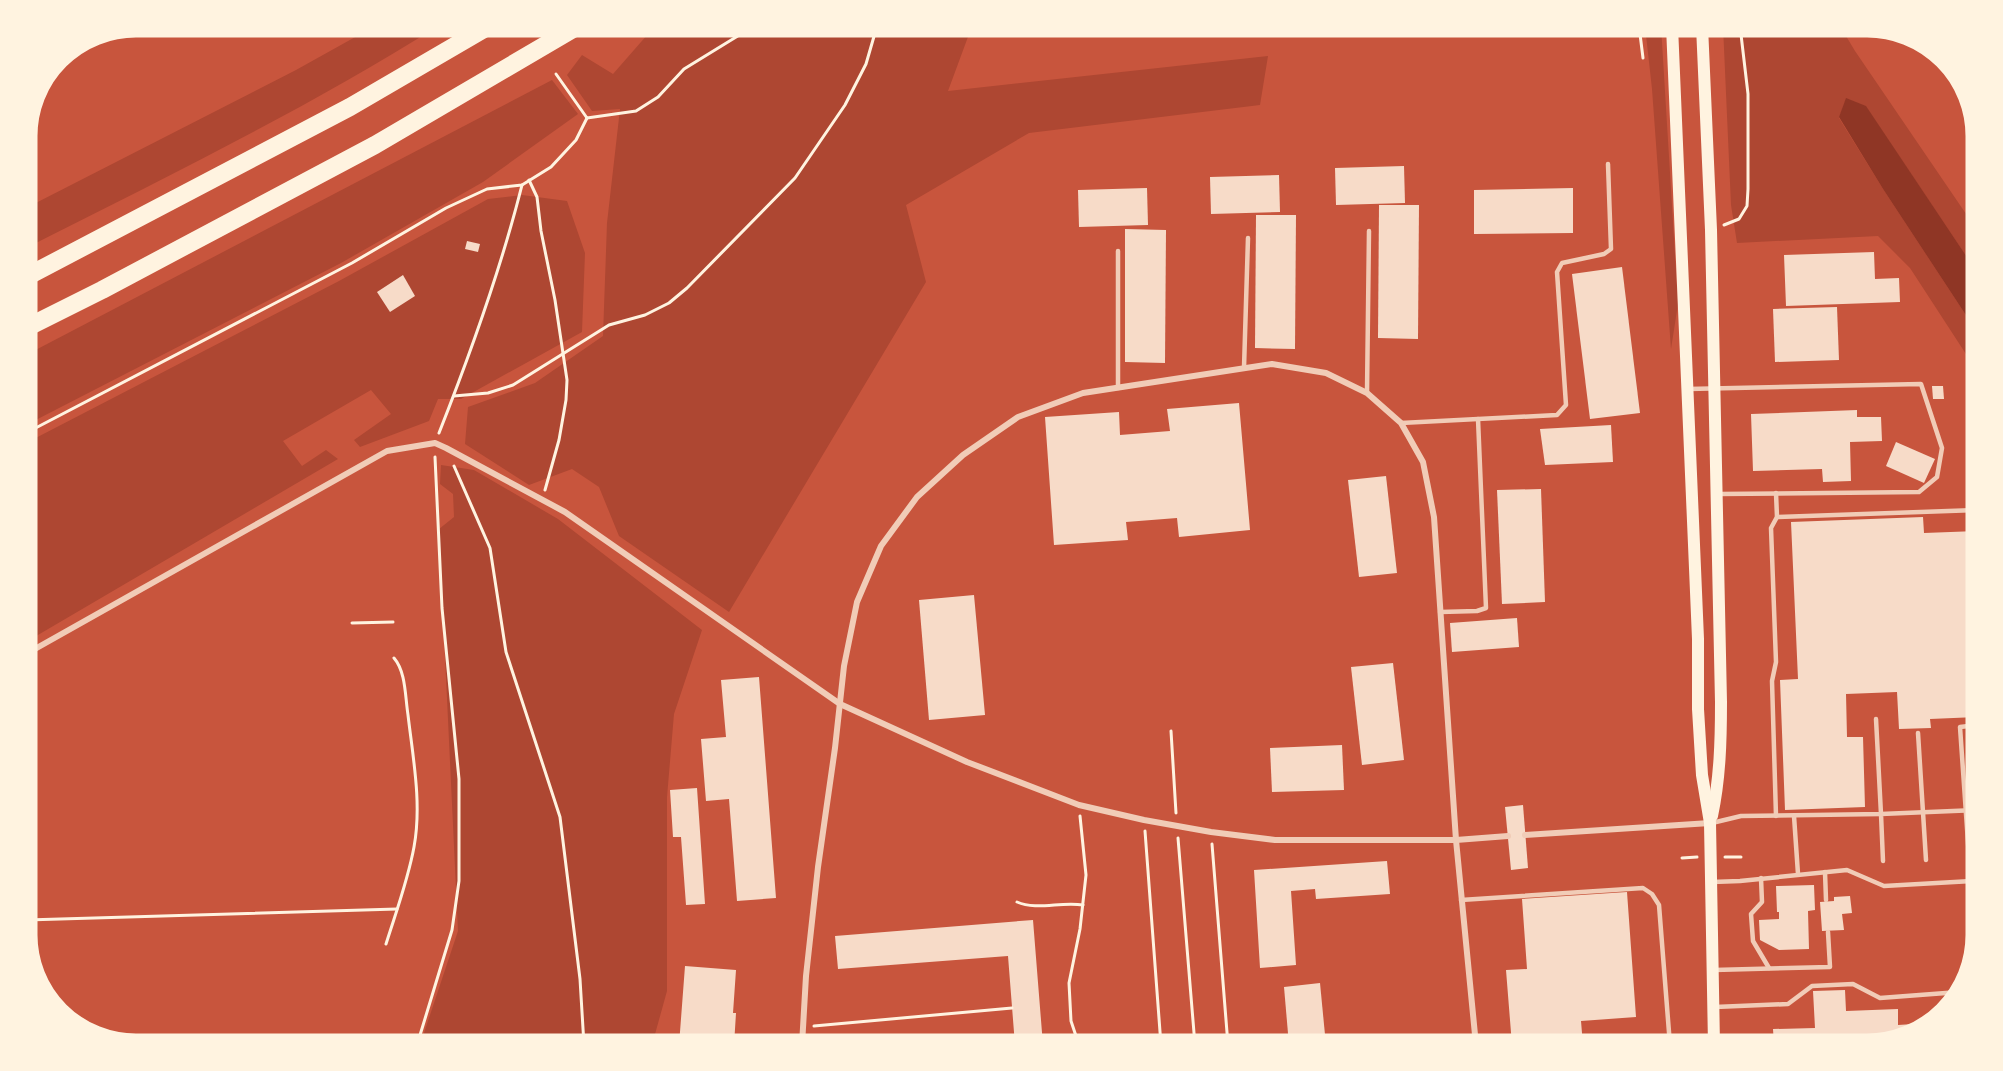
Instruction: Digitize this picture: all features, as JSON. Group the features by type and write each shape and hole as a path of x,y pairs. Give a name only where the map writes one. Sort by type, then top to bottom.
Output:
{"highway":[{"path":"36,273 350,107 472,36"},
{"path":"36,323 375,145 561,36"}],"main road":[{"path":"1672,36 1698,639 1698,709 1702,776 1710,823 1714,1035"},
{"path":"1702,36 1711,230 1718,494 1721,761 1710,823"}],"street":[{"path":"803,1035 818,867 844,666 857,602 881,546 917,497 963,455 1018,417 1083,393 1272,364 1326,373 1366,393 1401,423 1423,462 1434,517 1456,840 1475,1035"},
{"path":"36,648 387,451 435,443 564,512 840,704 968,762 1079,805 1177,826 1275,840 1456,840 1508,836"},
{"path":"1525,835 1710,823"}],"lane":[{"path":"1401,423 1557,415 1566,405 1557,272 1562,263 1604,254 1611,249 1608,164"},
{"path":"1366,393 1369,231"},
{"path":"1244,368 1248,238"},
{"path":"1118,251 1118,388"},
{"path":"1688,389 1921,384 1942,448 1937,477 1919,492 1718,494"},
{"path":"1440,612 1476,611 1486,608 1478,419"},
{"path":"1776,493 1777,517 1771,528 1776,662 1772,681 1776,816"},
{"path":"1777,517 1967,510"},
{"path":"1876,719 1883,861"},
{"path":"1967,726 1960,727 1967,826"},
{"path":"1918,733 1926,860"},
{"path":"1710,823 1741,816 1966,811"},
{"path":"1794,816 1798,874"},
{"path":"1711,882 1848,870 1884,886 1967,880"},
{"path":"1825,872 1826,900"},
{"path":"1761,878 1762,902 1752,914 1753,941 1769,968"},
{"path":"1461,900 1643,888 1652,894 1659,905 1669,1035"},
{"path":"1714,970 1830,967 1828,933"},
{"path":"1715,1007 1788,1004 1812,986 1853,984 1880,998 1949,993"}],"path":[{"path":"587,118 636,111 658,97 684,69 738,36"},
{"path":"453,396 488,393 513,385 609,326 645,315 669,303 687,288 795,178 845,105 866,64 874,36"},
{"path":"1640,36 1643,58"},
{"path":"1711,230 1739,219 1747,206 1748,94 1741,36"},
{"path":"556,74 587,118"},
{"path":"36,428 352,263 446,208 488,189 522,185 551,166 576,140 587,118"},
{"path":"529,180 537,197 567,380 559,440 542,500"},
{"path":"420,1035 452,930 459,881 459,779 442,608 435,443 468,357 514,220 522,185"},
{"path":"446,448 490,548 506,652 560,817 580,979 583,1035"},
{"path":"352,623 393,622"},
{"path":"386,944 414,846 417,820 416,778 401,666 394,658"},
{"path":"1171,731 1194,1035"},
{"path":"1075,1035 1071,1021 1069,983 1086,875 1079,805"},
{"path":"1144,820 1160,1035"},
{"path":"1211,832 1227,1035"},
{"path":"1017,903 1027,907 1072,903 1083,905"},
{"path":"36,920 397,909"},
{"path":"803,1027 1012,1008"}],"shaded area":[{"path":"357,36 421,36 286,114 36,243 36,203 296,70"},
{"path":"646,36 968,36 948,91 1268,56 1260,105 1029,133 906,205 926,282 729,612 619,536 599,487 572,469 529,485 465,444 468,407 535,383 603,336 607,223 620,109 592,111 567,75 582,55 613,74"},
{"path":"1646,36 1662,36 1678,304 1671,349"},
{"path":"1723,36 1846,36 1967,215 1967,257 1866,107 1846,99 1839,118 1967,317 1967,356 1910,268 1878,236 1737,243 1731,205"},
{"path":"552,80 578,114 483,182 341,263 36,420 36,350"},
{"path":"1846,98 1866,106 1967,257 1967,317 1883,189 1839,117"},
{"path":"522,195 567,201 585,253 582,332 461,399 438,399 429,421 360,447 354,440 391,414 371,390 283,441 302,466 326,450 338,459 36,636 36,438 339,281 488,199"},
{"path":"441,465 474,470 558,519 702,630 674,714 667,797 667,991 655,1035 423,1035 458,931 439,529 454,517 453,494 440,484"}],"building":[{"path":"1404,166 1405,203 1336,205 1335,168"},
{"path":"1279,175 1280,212 1211,214 1210,177"},
{"path":"1147,188 1148,225 1079,227 1078,190"},
{"path":"1573,188 1573,233 1474,234 1474,190"},
{"path":"1379,205 1419,205 1418,339 1378,338"},
{"path":"1256,215 1296,215 1295,349 1255,348"},
{"path":"1125,229 1166,230 1165,363 1125,362"},
{"path":"467,241 480,244 478,252 465,249"},
{"path":"1874,252 1875,279 1899,278 1900,302 1786,306 1784,255"},
{"path":"1622,267 1640,413 1590,419 1572,274"},
{"path":"403,275 415,296 390,312 377,292"},
{"path":"1837,307 1839,360 1775,362 1773,309"},
{"path":"1932,386 1943,386 1944,399 1933,399"},
{"path":"1239,403 1250,530 1179,537 1177,518 1126,522 1128,540 1054,545 1045,417 1119,412 1120,435 1170,431 1167,409"},
{"path":"1857,410 1857,417 1881,417 1882,441 1850,442 1851,481 1823,482 1822,469 1753,471 1751,414"},
{"path":"1611,425 1613,462 1545,465 1540,429"},
{"path":"1896,442 1935,459 1924,483 1886,466"},
{"path":"1386,476 1397,573 1359,577 1348,480"},
{"path":"1541,489 1545,602 1502,604 1497,490"},
{"path":"1923,517 1924,533 1967,531 1967,717 1930,719 1931,728 1899,729 1897,692 1846,694 1847,737 1863,737 1865,807 1785,810 1780,680 1798,679 1791,522"},
{"path":"974,595 985,715 929,720 919,600"},
{"path":"1517,618 1519,647 1452,652 1450,623"},
{"path":"1393,663 1404,760 1362,765 1351,667"},
{"path":"759,677 776,898 737,901 729,799 706,801 701,739 726,737 721,680"},
{"path":"1342,745 1344,790 1272,792 1270,748"},
{"path":"697,788 705,904 686,905 681,837 673,837 670,790"},
{"path":"1523,805 1528,868 1511,870 1505,807"},
{"path":"1387,861 1390,894 1316,899 1315,889 1291,891 1296,965 1260,968 1254,870"},
{"path":"1814,885 1815,910 1808,911 1809,949 1779,950 1760,940 1759,920 1779,919 1776,886"},
{"path":"1627,892 1636,1017 1581,1021 1582,1035 1511,1035 1506,970 1527,969 1522,899"},
{"path":"1850,896 1852,913 1842,914 1844,930 1822,931 1820,902 1834,901 1834,897"},
{"path":"1033,920 1042,1035 1014,1035 1008,956 838,969 835,936"},
{"path":"685,966 736,970 733,1013 736,1013 735,1035 680,1035"},
{"path":"1320,983 1325,1035 1288,1035 1284,987"},
{"path":"1845,990 1846,1011 1898,1009 1898,1025 1913,1024 1880,1034 1773,1035 1773,1029 1815,1028 1813,991"}]}
